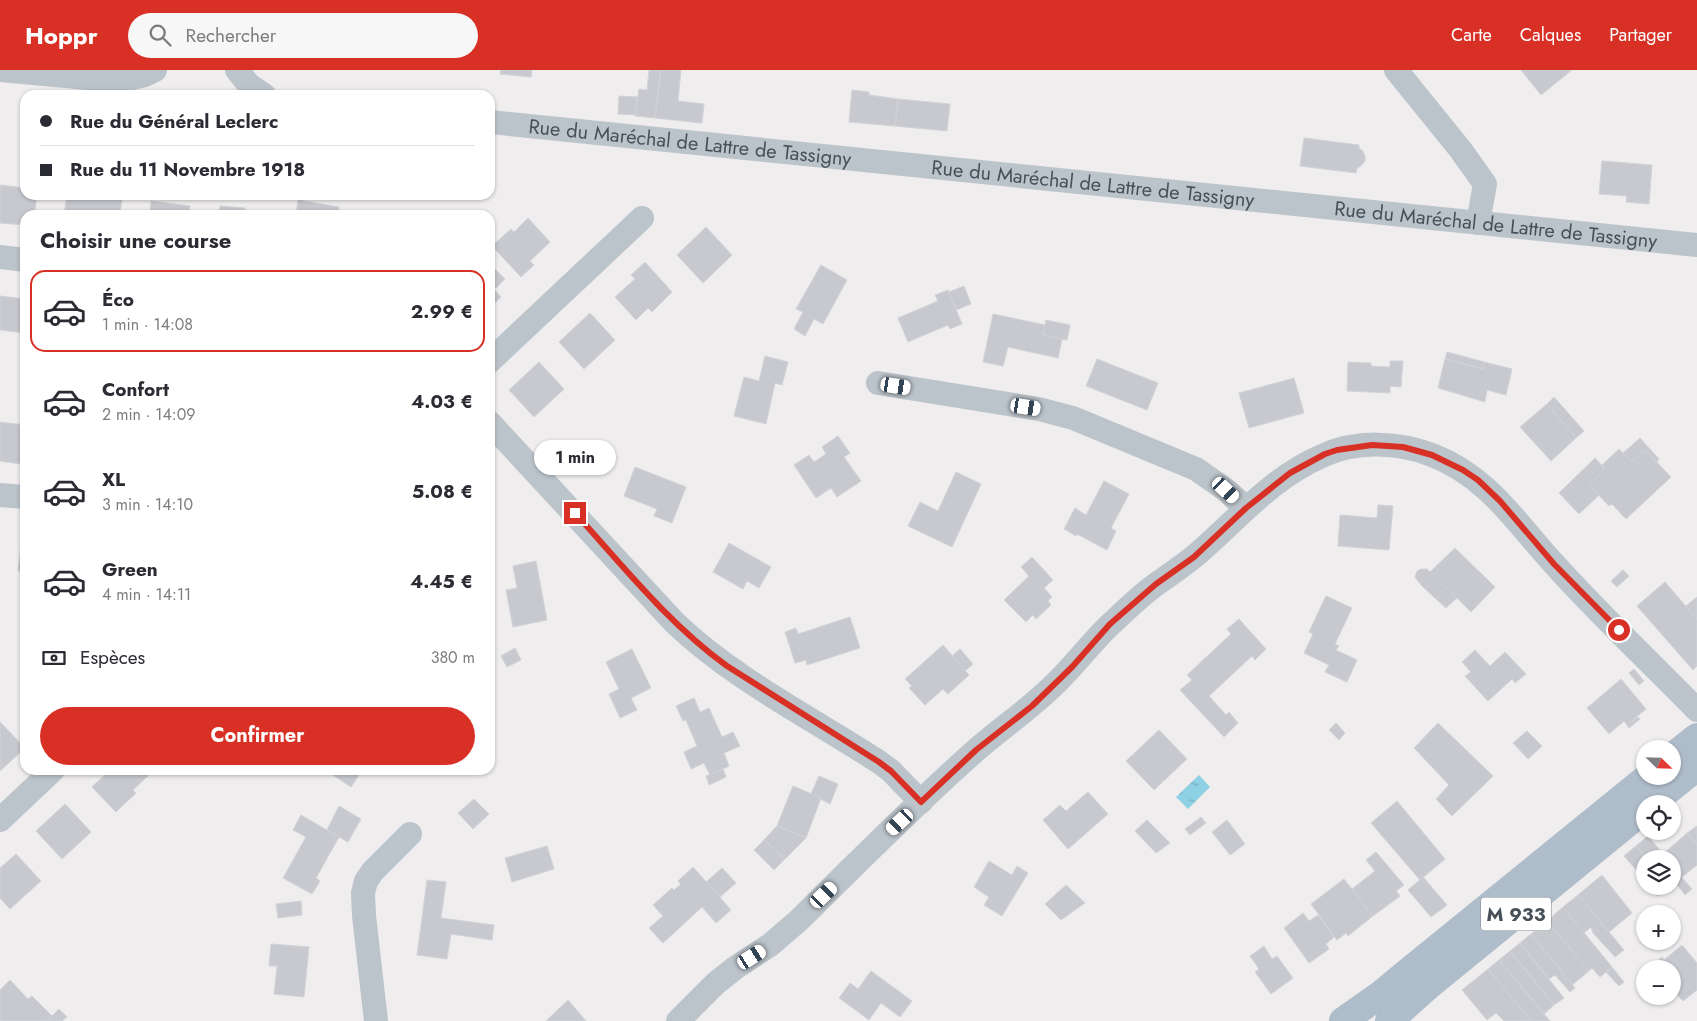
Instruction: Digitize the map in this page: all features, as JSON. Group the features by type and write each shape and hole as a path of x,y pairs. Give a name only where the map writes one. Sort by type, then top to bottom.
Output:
{"main road":[{"path":"1681,750 1697,737"},
{"path":"1662,795 1697,766"},
{"name":"M 933","path":"1343,1021 1380,995 1638,785"},
{"name":"M 933","path":"1389,1021 1427,987 1636,816"}],"street":[{"path":"0,70 119,82 150,73"},
{"path":"237,70 249,85 256,90"},
{"path":"1396,70 1460,149 1485,184 1478,223"},
{"name":"Rue du Maréchal de Lattre de Tassigny","path":"495,123 1697,245"},
{"path":"495,357 642,218"},
{"path":"0,257 20,259"},
{"path":"878,383 1039,409 1073,418 1196,469 1226,490 1246,508"},
{"path":"495,428 674,623 691,638 727,666 879,762 891,771 921,802"},
{"path":"678,1021 716,983 770,945 798,921 976,750 1038,701 1072,667 1110,624 1156,584 1194,557 1246,508 1290,473 1325,454 1337,450 1372,445 1403,447 1432,455 1463,470 1493,494 1554,564 1697,710"},
{"path":"0,495 20,497"},
{"path":"0,820 48,775"},
{"path":"376,1021 363,893 366,881 373,871 410,834"}],"water":[{"path":"1199,775 1210,787 1188,809 1176,797"}],"building":[{"path":"501,70 532,70 531,77 500,74"},
{"path":"649,70 661,70 655,118 635,116 639,89 647,90"},
{"path":"661,70 681,70 678,101 704,104 702,123 655,118"},
{"path":"1521,70 1572,70 1541,95"},
{"path":"852,90 869,92 869,95 898,99 895,126 849,122"},
{"path":"619,96 637,97 636,115 618,114"},
{"path":"898,99 950,104 947,131 895,126"},
{"path":"1304,138 1359,145 1365,156 1365,161 1357,168 1356,173 1300,166"},
{"path":"1602,161 1652,165 1649,204 1626,202 1627,196 1599,194"},
{"path":"0,185 20,187 20,200 36,200 35,210 20,210 20,225 0,223"},
{"path":"66,200 122,200 121,210 65,210"},
{"path":"298,200 339,207 339,210 297,210"},
{"path":"151,201 190,206 190,210 150,210"},
{"path":"220,206 245,208 245,210 220,210"},
{"path":"528,218 550,242 530,261 534,265 521,277 495,249 495,243 511,229 514,232"},
{"path":"706,227 732,255 703,283 677,255"},
{"path":"645,262 672,292 652,312 648,308 636,320 615,297 635,279 631,275"},
{"path":"821,265 847,280 823,324 814,319 805,336 794,329 803,312 796,309"},
{"path":"495,269 505,279 495,287"},
{"path":"964,286 971,304 956,310 949,292"},
{"path":"495,290 501,297 495,303"},
{"path":"948,290 962,324 950,329 948,325 908,342 898,318 938,301 935,295"},
{"path":"0,296 20,298 20,332 0,330"},
{"path":"590,313 615,340 584,369 559,342"},
{"path":"993,314 1045,325 1043,335 1062,339 1058,358 1008,347 1003,366 983,362"},
{"path":"1046,320 1070,325 1067,340 1043,335"},
{"path":"1447,352 1484,362 1483,369 1445,359"},
{"path":"765,356 788,362 782,385 775,383 766,424 734,416 744,377 759,381"},
{"path":"1097,359 1158,383 1147,410 1086,386"},
{"path":"1445,359 1483,369 1484,362 1512,369 1506,395 1487,390 1485,402 1438,388"},
{"path":"1390,361 1403,361 1401,387 1390,386 1390,393 1347,391 1348,362 1371,363 1371,366 1390,367"},
{"path":"539,362 564,389 534,417 509,390"},
{"path":"1294,378 1304,413 1249,428 1239,393"},
{"path":"1554,397 1584,431 1576,438 1547,404"},
{"path":"1547,404 1576,438 1551,461 1520,427"},
{"path":"0,422 20,424 20,464 0,461"},
{"path":"838,436 850,453 844,457 861,481 837,497 831,488 816,498 794,465 809,455 814,462 826,454 822,447"},
{"path":"1640,438 1659,459 1657,462 1645,450 1632,462 1623,453"},
{"path":"582,440 593,451 582,461 572,450"},
{"path":"1619,449 1632,462 1645,450 1671,477 1626,519 1612,504 1609,506 1589,485 1605,469 1602,465"},
{"path":"1595,458 1605,469 1589,485 1599,495 1579,514 1559,493"},
{"path":"635,467 686,487 672,523 654,516 657,509 624,496"},
{"path":"956,472 981,484 952,547 908,526 920,502 938,511"},
{"path":"1104,481 1129,494 1111,528 1116,531 1107,550 1064,529 1075,508 1086,515"},
{"path":"1378,505 1393,506 1389,550 1338,546 1340,515 1377,518"},
{"path":"729,543 771,567 759,588 747,581 743,589 713,572"},
{"path":"1455,548 1495,587 1471,612 1447,588 1436,599 1415,577 1417,571 1421,569 1427,569 1430,572"},
{"path":"20,554 20,571 18,571"},
{"path":"1032,557 1053,580 1044,588 1052,597 1048,601 1051,605 1036,619 1033,615 1026,622 1004,600 1029,576 1021,567"},
{"path":"536,561 547,620 513,627 506,590 517,588 513,566"},
{"path":"1623,570 1629,576 1617,587 1611,581"},
{"path":"1665,582 1697,619 1697,666 1693,670 1637,606"},
{"path":"1447,588 1457,598 1446,608 1436,599"},
{"path":"1326,596 1352,608 1335,644 1339,646 1336,650 1357,660 1347,682 1325,672 1329,665 1304,653 1313,634 1309,632"},
{"path":"1697,597 1697,619 1686,606"},
{"path":"850,617 860,648 807,665 806,660 795,663 785,632 796,628 798,634"},
{"path":"1239,619 1266,649 1255,660 1252,656 1209,696 1226,715 1229,712 1238,723 1224,737 1180,690 1192,680 1187,675 1231,634 1227,629"},
{"path":"943,645 969,675 948,694 943,689 925,705 909,688 912,686 905,679"},
{"path":"515,648 521,660 507,667 501,656"},
{"path":"632,649 651,688 631,698 637,710 620,718 609,694 619,689 606,662"},
{"path":"960,649 973,664 965,671 952,656"},
{"path":"1475,650 1490,666 1505,652 1526,674 1515,683 1512,679 1488,701 1465,676 1471,672 1462,662"},
{"path":"1634,669 1644,681 1639,685 1629,673"},
{"path":"1621,679 1646,709 1627,725 1624,721 1609,734 1587,708"},
{"path":"694,698 700,712 709,708 722,737 733,732 740,746 724,753 729,766 710,775 704,763 691,769 684,752 697,746 686,720 683,721 676,706"},
{"path":"1638,717 1640,719 1629,728 1627,725"},
{"path":"0,722 20,743 20,753 0,771"},
{"path":"1336,723 1345,733 1339,740 1329,730"},
{"path":"1438,723 1493,776 1452,816 1436,799 1449,785 1414,748"},
{"path":"1159,730 1187,759 1154,790 1126,761"},
{"path":"1527,731 1542,746 1528,759 1513,743"},
{"path":"723,769 726,777 709,785 706,776"},
{"path":"105,775 149,775 133,790 136,793 116,812 92,787"},
{"path":"333,775 359,775 351,787"},
{"path":"819,776 838,784 830,804 811,794"},
{"path":"793,786 821,798 806,838 777,826"},
{"path":"1088,792 1108,814 1068,849 1043,820 1060,805 1066,811"},
{"path":"474,799 489,814 473,829 458,813"},
{"path":"1397,801 1445,859 1420,880 1371,823"},
{"path":"65,804 91,832 62,859 36,831"},
{"path":"339,806 361,819 348,842 327,830"},
{"path":"301,815 339,837 316,878 320,881 312,894 283,878 306,837 293,830"},
{"path":"1201,817 1206,823 1190,835 1185,829"},
{"path":"1147,820 1170,843 1156,853 1135,831"},
{"path":"1227,820 1245,844 1230,855 1212,832"},
{"path":"777,826 806,838 785,859 764,840"},
{"path":"1697,826 1697,845 1687,833"},
{"path":"1687,833 1697,845 1697,865 1682,877 1681,850 1668,850"},
{"path":"764,840 785,859 774,870 754,850"},
{"path":"1643,840 1651,840 1660,850 1639,850 1636,846"},
{"path":"547,846 554,869 512,882 505,858"},
{"path":"1636,846 1639,850 1636,850 1636,870 1624,856"},
{"path":"1376,852 1404,885 1396,891 1400,896 1373,916 1352,889 1375,871 1366,860"},
{"path":"16,854 41,881 10,909 0,898 0,868"},
{"path":"989,861 1012,875 1017,866 1028,873 1002,916 984,905 989,897 974,887"},
{"path":"693,867 731,910 716,923 702,907 663,943 649,928 663,916 653,905 672,888 674,890 681,884 678,881"},
{"path":"722,868 736,883 720,897 706,882"},
{"path":"1602,875 1632,913 1609,932 1578,895"},
{"path":"1681,876 1692,889 1685,895 1681,890"},
{"path":"1423,877 1447,905 1431,917 1408,890"},
{"path":"1344,879 1373,916 1348,936 1346,933 1337,940 1311,904"},
{"path":"427,880 446,882 441,918 494,925 492,940 451,934 447,959 417,955"},
{"path":"1066,885 1085,903 1061,920 1045,904"},
{"path":"1578,895 1624,950 1615,957 1593,933 1591,927 1584,933 1563,907"},
{"path":"301,901 302,915 278,918 276,904"},
{"path":"1563,907 1612,967 1600,977 1592,968 1589,971 1547,921"},
{"path":"1303,913 1309,921 1318,915 1334,937 1326,944 1329,949 1309,963 1284,928"},
{"path":"1547,921 1589,971 1572,985 1531,934"},
{"path":"1531,934 1575,988 1570,992 1555,975 1549,979 1520,943"},
{"path":"1520,943 1564,998 1554,1005 1510,951"},
{"path":"271,944 309,947 304,997 274,994 277,966 269,966"},
{"path":"1264,946 1272,959 1277,956 1293,978 1271,994 1255,972 1259,969 1250,956"},
{"path":"1681,946 1697,963 1697,990 1683,1001 1681,999 1681,960 1664,960 1676,950 1681,950"},
{"path":"1510,951 1554,1005 1544,1014 1499,960"},
{"path":"1499,960 1550,1021 1531,1021 1488,969"},
{"path":"1612,967 1624,982 1619,986 1606,972"},
{"path":"1488,969 1531,1021 1504,1021 1496,1013 1487,1020 1462,990"},
{"path":"871,971 912,1001 900,1017 881,1003 869,1020 839,998 850,983 858,989"},
{"path":"10,980 28,999 32,996 52,1016 47,1021 0,1021 0,990"},
{"path":"568,1000 586,1021 546,1021"},
{"path":"59,1009 67,1017 62,1021 47,1021"}],"route":[{"path":"575,513 674,623 708,653 879,762 891,771 921,802 976,750 1032,706 1056,684 1110,624 1156,584 1194,557 1270,487 1306,463 1337,450 1372,445 1403,447 1432,455 1463,470 1478,480 1507,508 1554,564 1619,630"}]}
